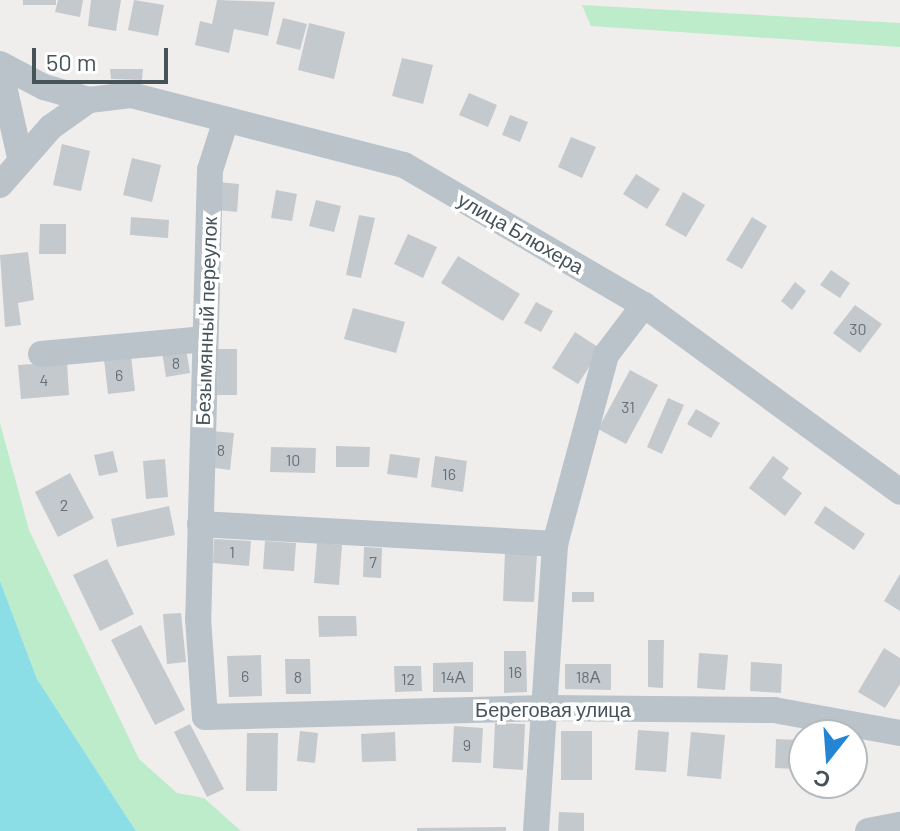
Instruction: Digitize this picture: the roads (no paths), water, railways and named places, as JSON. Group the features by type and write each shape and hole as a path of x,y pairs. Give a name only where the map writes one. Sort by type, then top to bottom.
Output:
{"street":[{"name":"улица Блюхера","path":"0,66 44,87 89,100 131,95 404,165 644,305 900,492"},
{"path":"0,66 20,157"},
{"path":"0,185 20,157 89,100"},
{"name":"Безымянный переулок","path":"205,717 198,618 210,170 226,120"},
{"path":"536,831 555,544 606,355 644,305"},
{"path":"41,354 205,339"},
{"path":"200,524 555,544"},
{"name":"Береговая улица","path":"205,717 545,708 774,710 900,733"},
{"path":"868,831 900,825"}],"water":[{"path":"0,581 37,679 136,831 0,831"}]}
